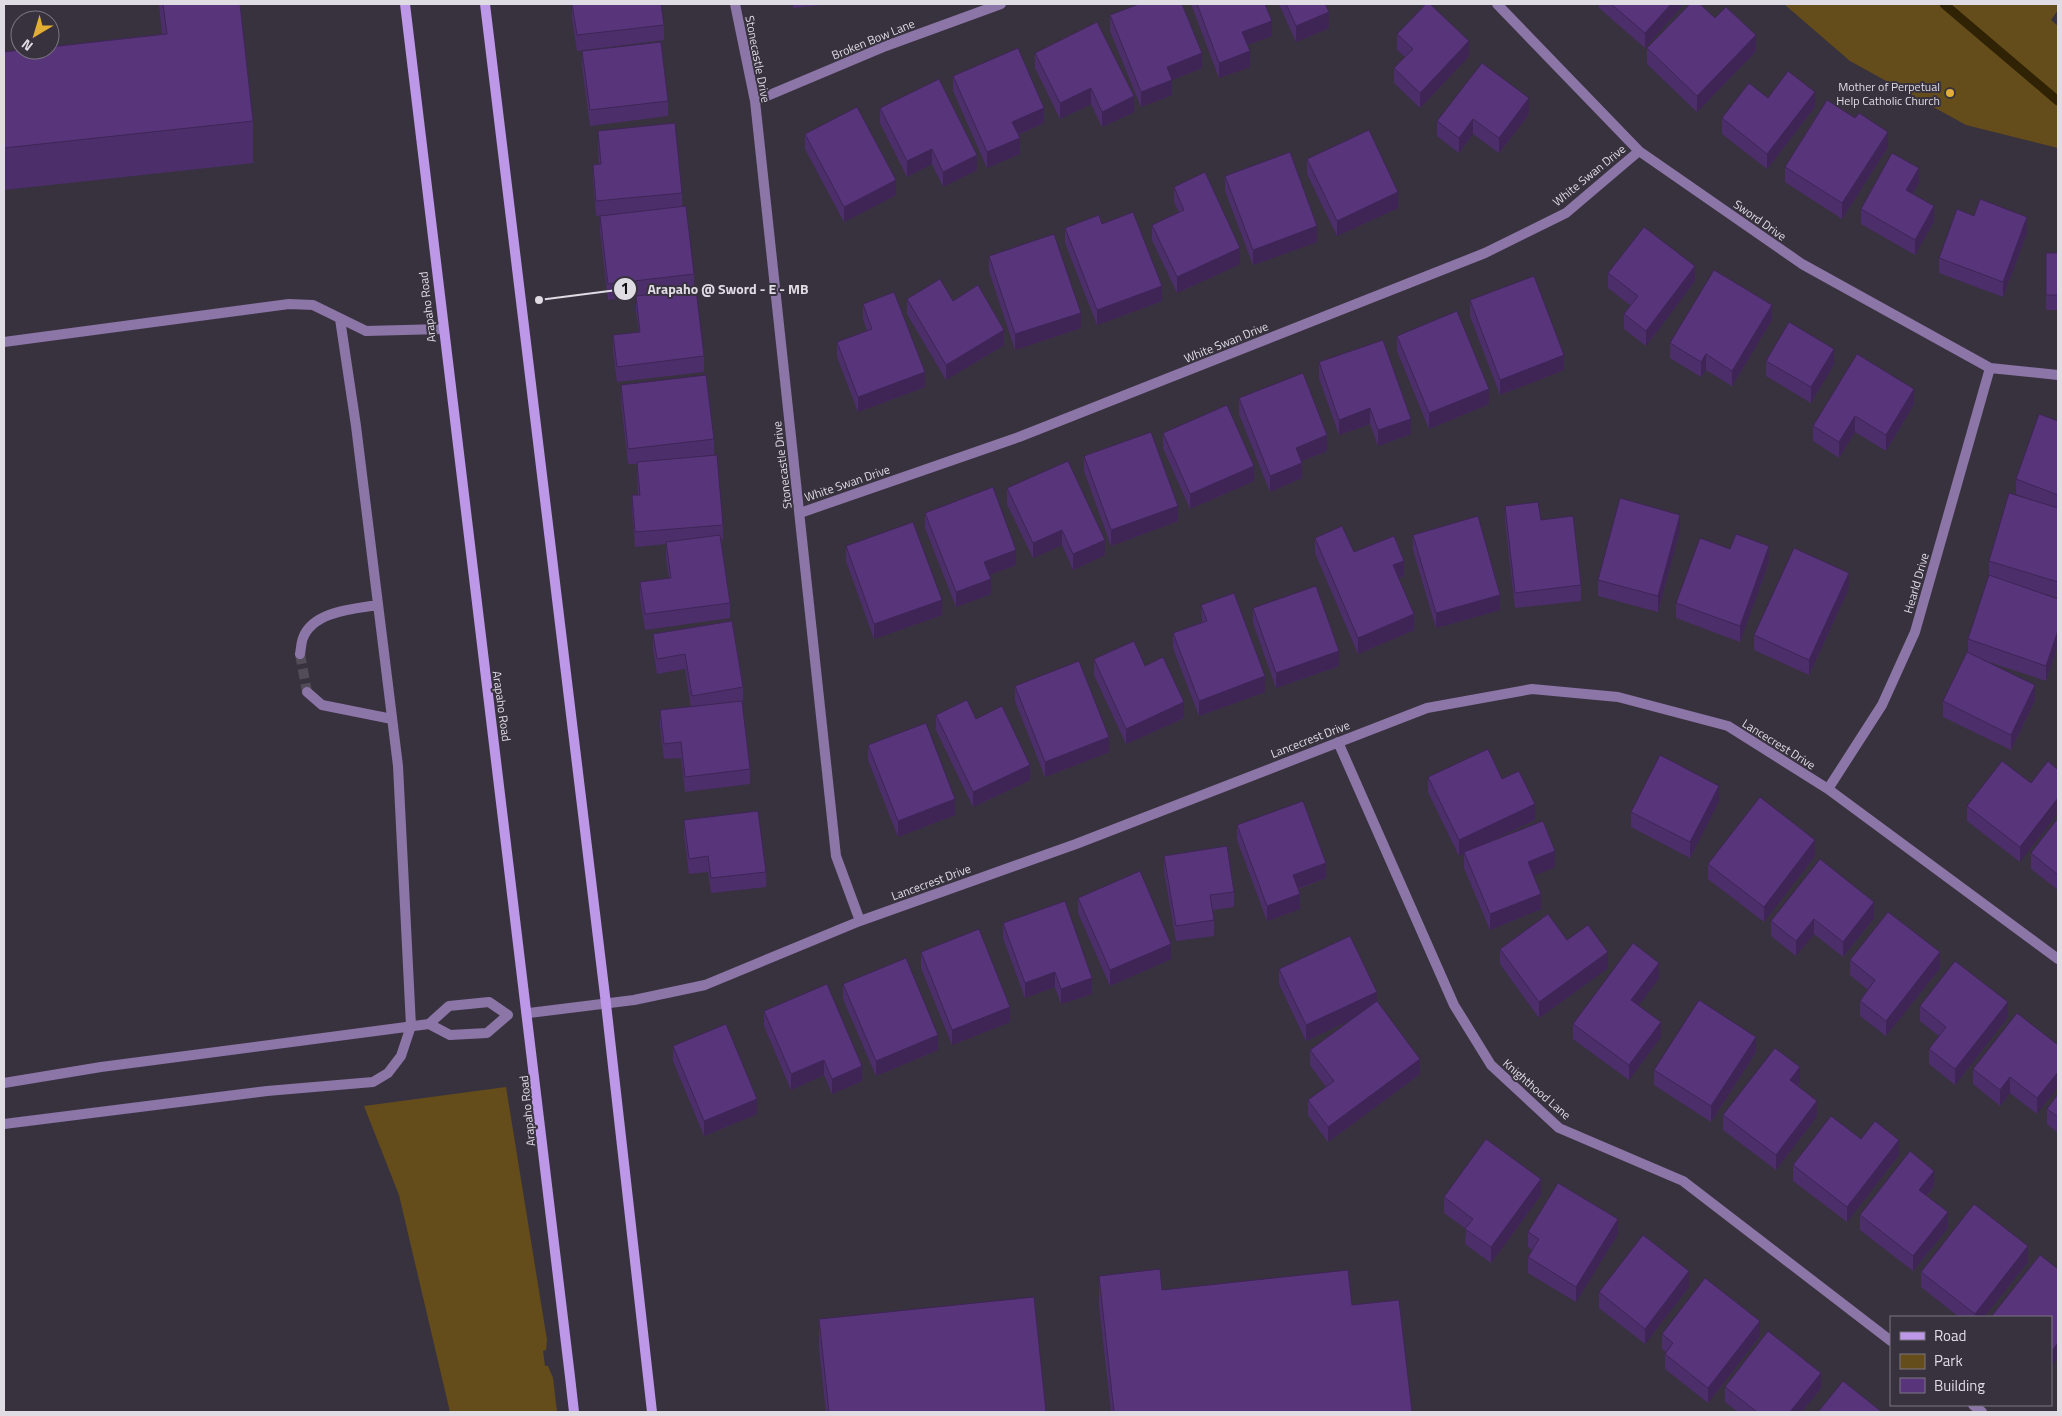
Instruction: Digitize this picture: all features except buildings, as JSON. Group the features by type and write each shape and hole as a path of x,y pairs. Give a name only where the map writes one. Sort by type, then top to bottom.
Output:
{"main road":[{"name":"Arapaho Road","path":"405,4 442,329 529,1013 574,1412"},
{"path":"485,4 606,1004 652,1412"}],"street":[{"name":"Stonecastle Drive","path":"735,4 754,101 836,856 860,921"},
{"name":"Broken Bow Lane","path":"754,101 886,46 1001,4"},
{"name":"Sword Drive","path":"1497,4 1639,151 1802,264 1990,368 2058,374"},
{"name":"White Swan Drive","path":"800,513 1019,437 1485,253 1566,213 1639,151"},
{"path":"4,342 289,304 313,305 366,331 442,329"},
{"path":"4,1124 268,1091 373,1082 388,1073 401,1056 411,1026 398,766 356,426 340,319"},
{"name":"Hearld Drive","path":"1828,789 1882,705 1915,632 1990,368"},
{"path":"300,654 302,638 311,626 336,612 378,605"},
{"name":"Lancecrest Drive","path":"529,1013 606,1004 705,985 860,921 1076,844 1427,708 1532,689 1618,697 1728,726 1828,789 2058,959"},
{"path":"307,692 322,704 392,718"},
{"name":"Knighthood Lane","path":"1338,742 1454,1004 1490,1065 1558,1128 1682,1180 1890,1340"},
{"path":"4,1083 110,1066 429,1024 450,1035 487,1033 508,1015 489,1002 449,1006 429,1024"}],"green space":[{"name":"Mother of Perpetual Help Catholic Church","path":"1784,4 2058,4 2058,10 2051,20 2058,26 2058,148 1966,125 1850,61"},
{"path":"506,1087 547,1340 546,1350 543,1351 545,1366 548,1366 553,1378 557,1412 450,1412 399,1195 364,1106"}],"waterway":[{"path":"1944,4 2058,101"}],"tunnel":[{"path":"300,654 307,692"}],"place":[{"name":"Mother of Perpetual Help Catholic Church","path":"1950,93"},
{"name":"Arapaho @ Sword - E - MB","path":"539,300"}]}
